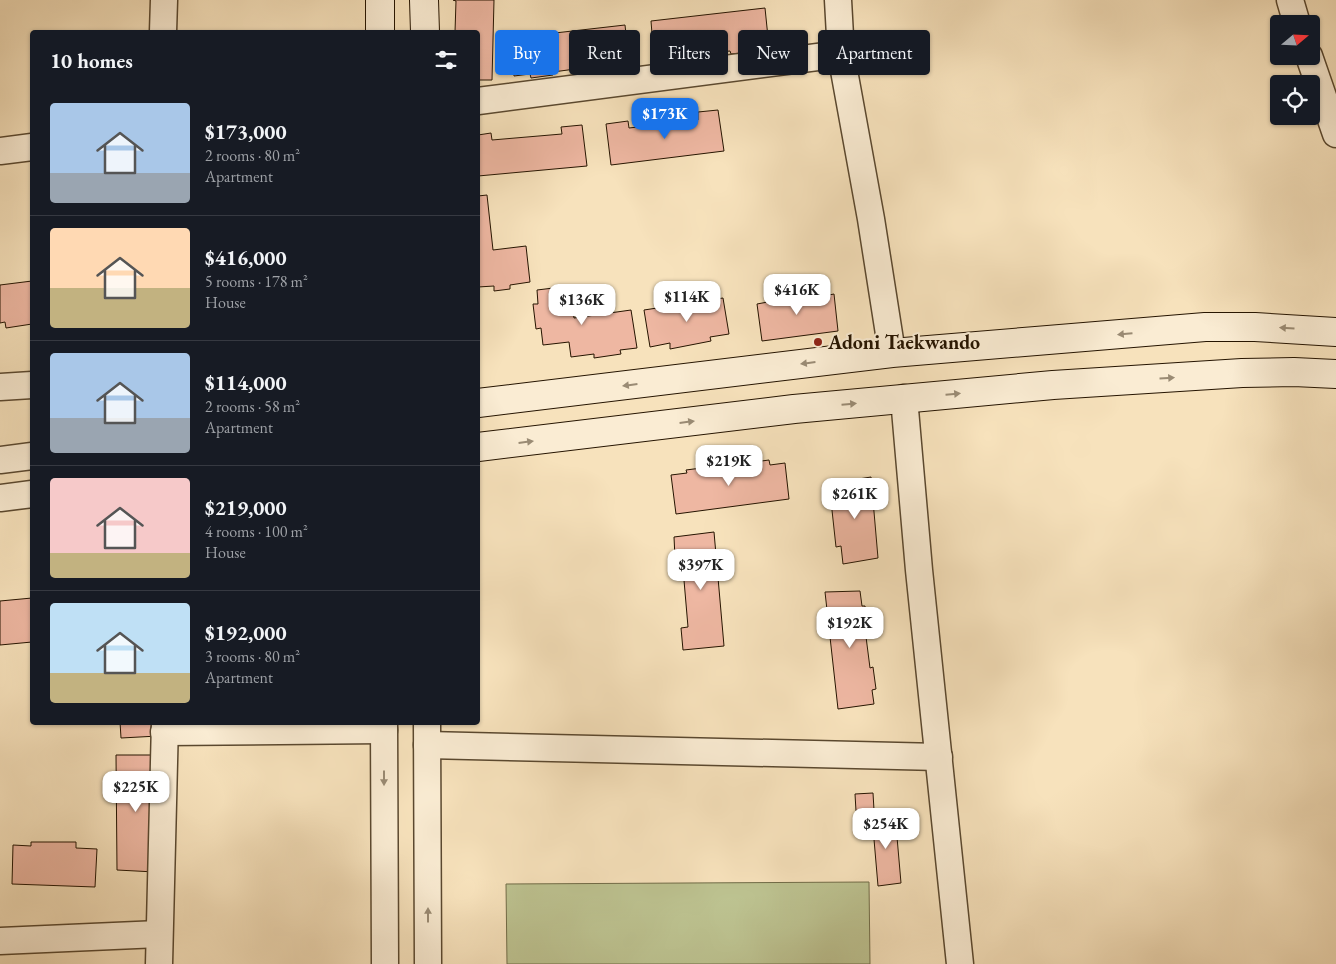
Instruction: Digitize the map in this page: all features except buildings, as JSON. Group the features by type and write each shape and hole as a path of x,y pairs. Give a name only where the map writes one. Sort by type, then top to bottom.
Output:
{"main road":[{"path":"380,0 380,30"},
{"path":"424,0 425,30"},
{"path":"480,403 892,353 1205,328 1255,327 1336,332"},
{"path":"480,447 784,410 1053,385 1242,373 1294,372 1336,374"}],"street":[{"path":"163,30 164,0"},
{"path":"838,0 840,30"},
{"path":"1290,0 1294,15"},
{"path":"480,101 818,57"},
{"path":"1311,65 1336,134"},
{"path":"845,75 871,219 892,353"},
{"path":"0,151 30,147"},
{"path":"0,387 30,385"},
{"path":"904,398 919,570 960,964"},
{"path":"0,460 30,456"},
{"path":"0,498 30,494"},
{"path":"159,964 164,727 384,726 385,964"},
{"path":"428,964 427,734 939,758"},
{"path":"0,941 159,934"}],"green space":[{"path":"869,882 870,964 507,964 506,884"}],"place":[{"name":"Adoni Taekwando","path":"818,342"}]}
